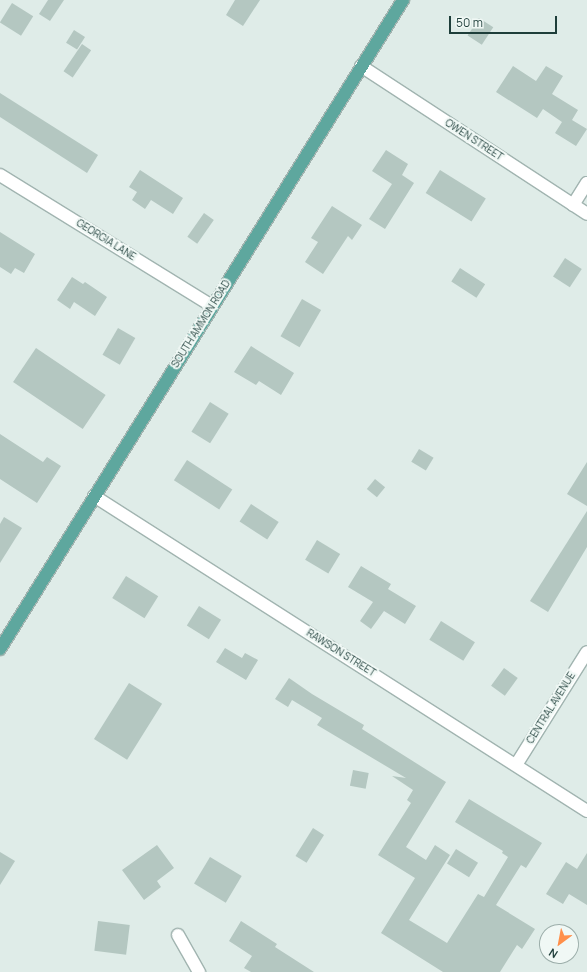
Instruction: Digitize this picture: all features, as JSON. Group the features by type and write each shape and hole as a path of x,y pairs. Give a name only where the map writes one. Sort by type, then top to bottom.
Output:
{"main road":[{"name":"SOUTH AMMON ROAD","path":"0,649 403,0"}],"street":[{"name":"OWEN STREET","path":"361,66 587,214"},
{"name":"GEORGIA LANE","path":"0,175 212,306"},
{"path":"573,205 587,183"},
{"name":"RAWSON STREET","path":"94,496 587,811"},
{"name":"CENTRAL AVENUE","path":"516,765 587,652"},
{"path":"178,935 199,972"}],"building":[{"path":"48,0 64,0 50,21 39,14"},
{"path":"235,0 260,0 243,26 226,15"},
{"path":"12,3 33,16 21,36 0,23"},
{"path":"479,18 493,27 482,45 468,36"},
{"path":"74,30 85,37 77,50 66,43"},
{"path":"82,44 91,50 73,78 64,71"},
{"path":"513,66 536,81 546,66 563,76 552,94 578,110 572,120 587,129 576,146 555,133 562,122 543,109 537,118 496,92"},
{"path":"0,93 98,155 87,173 0,117"},
{"path":"386,150 408,164 402,175 414,183 385,229 369,219 392,184 372,171"},
{"path":"140,170 183,198 173,214 151,200 145,209 132,200 137,192 129,187"},
{"path":"440,170 486,199 471,222 426,193"},
{"path":"332,206 362,225 352,240 348,236 323,274 305,262 318,242 311,238"},
{"path":"204,213 214,220 197,244 187,237"},
{"path":"0,232 35,254 24,273 15,268 11,274 0,267"},
{"path":"565,258 582,269 570,287 553,276"},
{"path":"460,268 485,284 476,298 451,281"},
{"path":"72,277 83,284 85,282 107,297 95,316 74,302 70,309 57,300"},
{"path":"302,299 321,310 300,347 280,336"},
{"path":"118,328 135,338 120,365 102,355"},
{"path":"251,346 294,373 281,395 259,381 256,385 234,372"},
{"path":"36,348 106,395 83,429 13,382"},
{"path":"210,402 229,414 210,443 191,432"},
{"path":"0,434 43,462 47,457 61,466 37,503 0,479"},
{"path":"419,449 434,458 426,471 411,462"},
{"path":"187,460 232,489 219,510 174,480"},
{"path":"587,462 587,506 567,494"},
{"path":"375,479 385,487 377,497 367,489"},
{"path":"251,504 279,522 267,540 240,522"},
{"path":"587,511 587,547 548,612 530,601"},
{"path":"4,517 22,528 0,563 0,524"},
{"path":"317,540 340,554 328,574 305,560"},
{"path":"361,566 391,584 388,589 416,606 405,624 384,611 371,629 360,621 373,602 348,587"},
{"path":"126,576 158,596 144,618 112,598"},
{"path":"199,606 221,620 209,639 187,626"},
{"path":"441,621 475,642 463,661 429,640"},
{"path":"225,648 242,658 245,653 258,660 246,680 216,662"},
{"path":"504,668 518,678 505,696 491,686"},
{"path":"289,678 312,694 364,725 362,729 446,782 406,847 426,860 435,845 450,855 409,920 447,943 478,894 484,897 508,857 502,853 503,851 455,822 469,799 542,843 526,868 521,865 496,905 535,929 522,949 517,945 500,972 443,972 381,933 415,878 378,855 411,803 407,800 413,790 392,776 406,778 317,725 322,718 292,700 288,707 275,699"},
{"path":"129,683 162,704 127,760 94,739"},
{"path":"353,770 369,773 366,789 350,786"},
{"path":"313,828 324,835 307,863 296,856"},
{"path":"157,845 174,868 157,881 161,887 144,900 122,870"},
{"path":"456,849 478,863 469,877 447,863"},
{"path":"0,852 15,861 0,885"},
{"path":"587,853 587,905 569,894 563,904 546,894 566,862 577,869"},
{"path":"210,857 242,876 226,903 194,884"},
{"path":"98,921 130,925 126,955 94,951"},
{"path":"241,921 277,944 275,947 314,972 251,972 244,968 252,956 229,941"}]}
